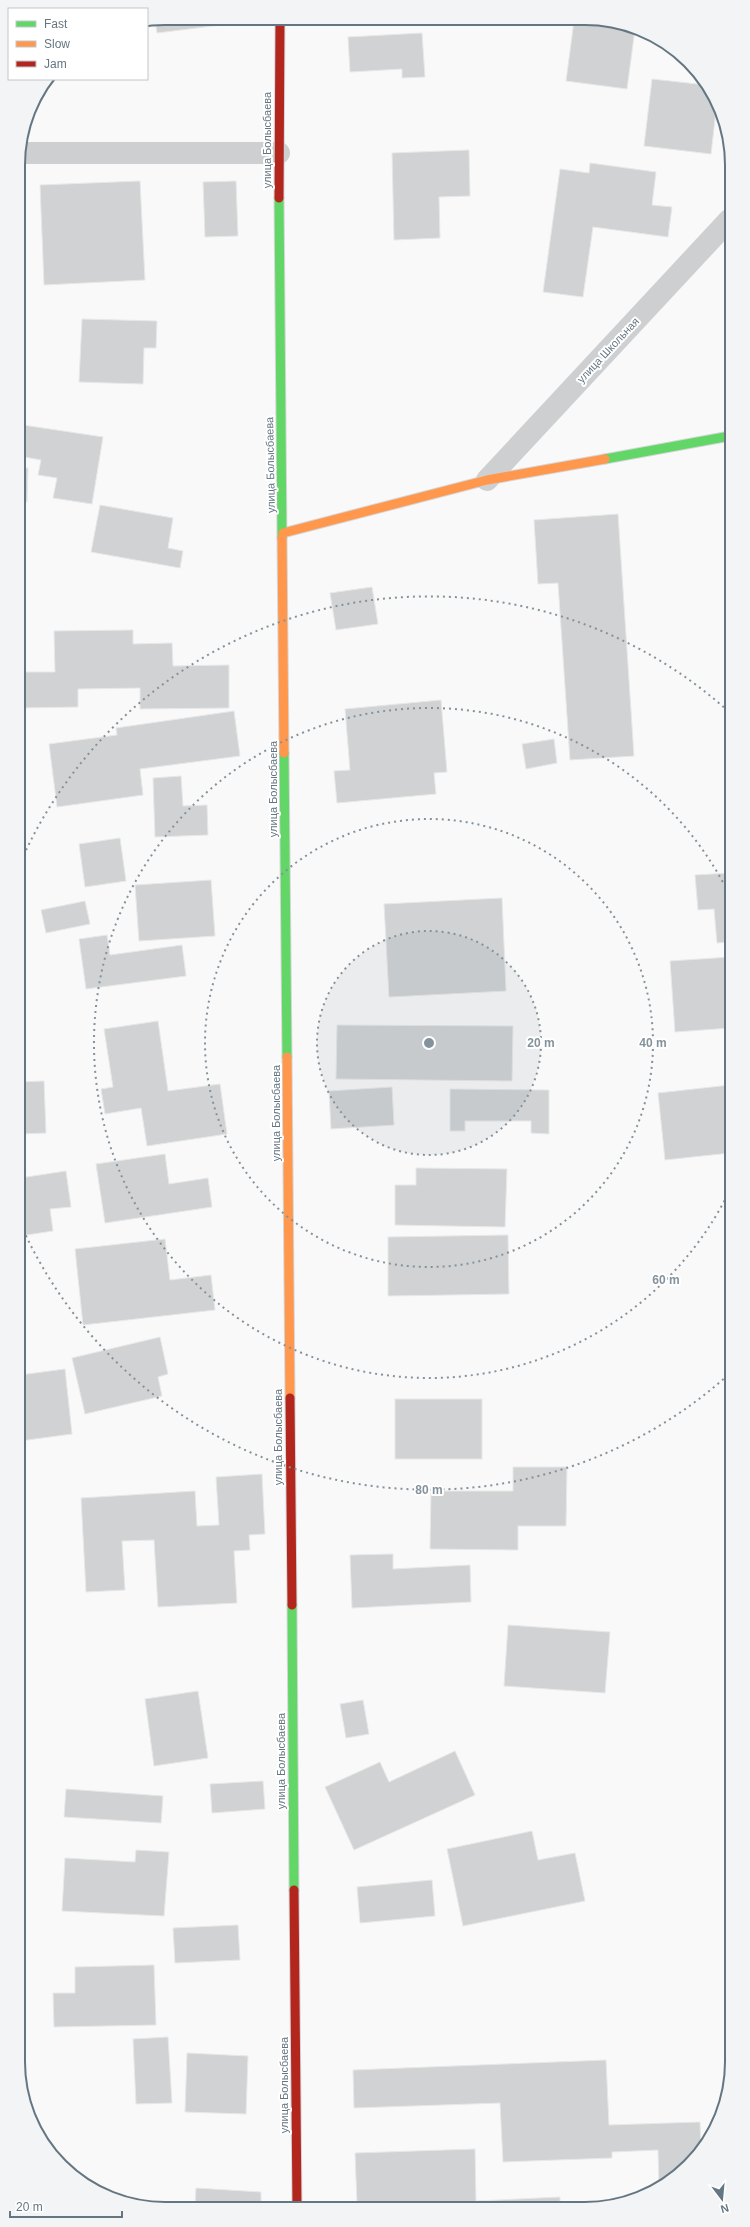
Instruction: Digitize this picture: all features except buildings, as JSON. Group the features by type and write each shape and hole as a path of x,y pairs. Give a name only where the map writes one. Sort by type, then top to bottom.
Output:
{"street":[{"name":"улица Болысбаева","path":"280,25 279,153 297,2202"},
{"path":"25,153 279,153"},
{"name":"улица Школьная","path":"487,480 725,224"},
{"path":"283,533 487,480 725,437"}],"traffic: fast":[{"path":"279,198 282,538"},
{"path":"605,459 725,437"},
{"path":"284,753 287,1057"},
{"path":"292,1605 294,1890"}],"traffic: slow":[{"path":"283,533 487,480 605,459"},
{"path":"282,538 284,753"},
{"path":"287,1057 290,1398"}],"traffic: jam":[{"path":"279,198 280,25"},
{"path":"290,1398 292,1605"},
{"path":"294,1890 297,2202"}]}
